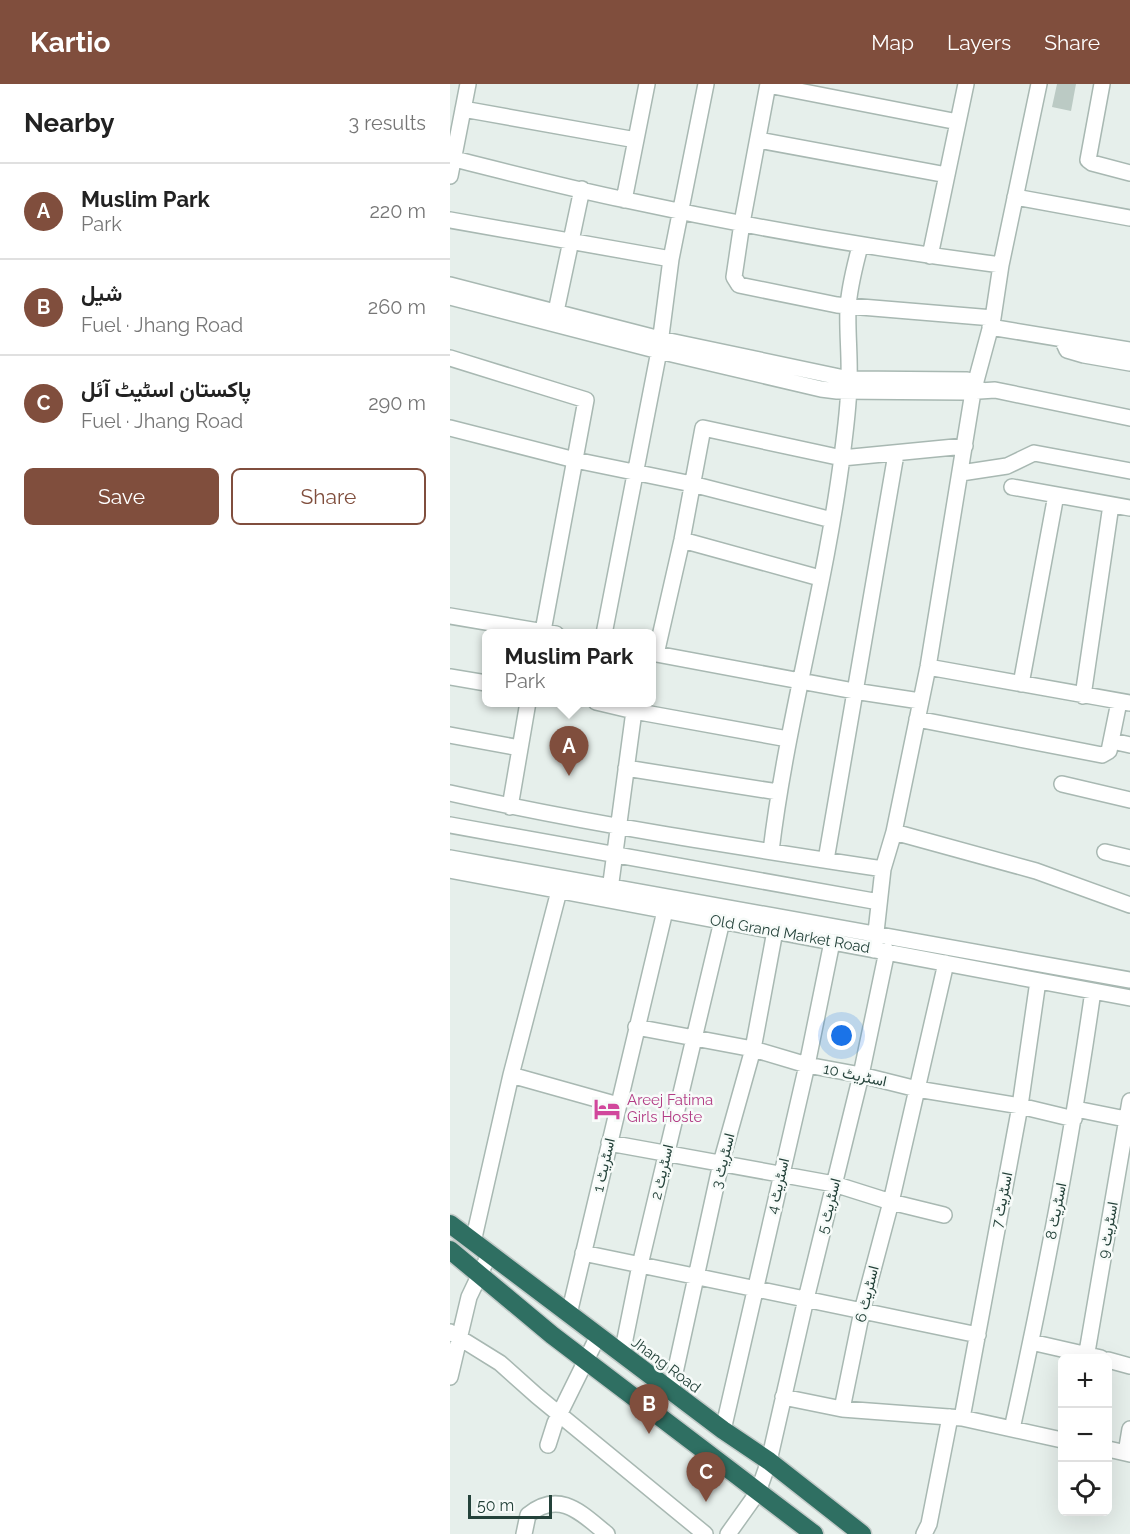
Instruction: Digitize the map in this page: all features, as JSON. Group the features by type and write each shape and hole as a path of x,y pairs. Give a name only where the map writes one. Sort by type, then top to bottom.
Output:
{"highway":[{"name":"Jhang Road","path":"450,1224 723,1430 769,1461 862,1534"},
{"path":"450,1250 552,1335 814,1534"}],"street":[{"path":"450,176 458,116 468,84"},
{"path":"605,629 660,345 671,259 706,84"},
{"path":"958,122 768,84 734,277 739,285 848,307 992,323 1062,339 1130,350"},
{"path":"930,256 966,84"},
{"name":"اسٹریٹ 5","path":"728,1534 758,1492 769,1461 861,1075 879,945 879,902 884,869 894,832 928,667 976,389 992,323 1001,266 1039,84"},
{"path":"1102,84 1088,160 1130,173"},
{"path":"624,200 644,85"},
{"path":"458,116 636,140"},
{"path":"758,140 947,175"},
{"path":"454,159 624,200 742,224 860,246 1001,266"},
{"path":"555,318 582,189"},
{"path":"1015,197 1130,218"},
{"path":"450,220 671,259"},
{"path":"771,851 778,792 832,520 842,458 849,385 848,307 860,246"},
{"path":"450,285 555,318 821,388 967,380 976,389 995,390 1130,418"},
{"path":"450,297 555,318"},
{"path":"1062,339 1066,350 1130,363"},
{"path":"450,358 586,400 550,629"},
{"path":"656,646 682,540 702,430 706,427 842,458 966,446"},
{"path":"450,428 575,460 692,484 832,520"},
{"path":"961,473 1007,466 1034,453 1130,471"},
{"path":"826,860 896,454"},
{"path":"1012,488 1130,508"},
{"path":"1021,684 1056,495"},
{"path":"1083,696 1111,505"},
{"path":"682,540 820,578"},
{"path":"450,616 531,629"},
{"path":"656,654 920,701"},
{"path":"917,719 1102,755 1109,751 1124,703 928,667"},
{"path":"450,677 482,682"},
{"path":"510,807 527,707"},
{"path":"617,707 788,739"},
{"path":"610,893 617,826 634,711"},
{"path":"450,735 520,748"},
{"path":"1112,741 1130,745"},
{"path":"626,768 778,792"},
{"path":"1062,784 1130,800"},
{"path":"450,793 510,807 617,826 884,869"},
{"path":"450,825 879,902"},
{"path":"894,832 1036,871 1130,905"},
{"path":"1105,852 1130,858"},
{"name":"Old Grand Market Road","path":"450,858 610,893 879,945 1130,980"},
{"name":"Old Grand Market Road","path":"450,870 559,891 610,893 665,910 832,942 879,945 945,963 1130,998"},
{"path":"473,1242 510,1075 559,891"},
{"name":"اسٹریٹ 1","path":"569,1314 665,910"},
{"name":"اسٹریٹ 2","path":"621,1354 722,921"},
{"name":"اسٹریٹ 3","path":"671,1391 722,1163 753,1049 775,931"},
{"name":"اسٹریٹ 4","path":"723,1430 780,1174 807,1065 832,942"},
{"name":"اسٹریٹ 6","path":"842,1409 862,1311 891,1202 945,963"},
{"name":"اسٹریٹ 7","path":"924,1534 929,1524 978,1335 1020,1106 1038,981"},
{"name":"اسٹریٹ 8","path":"1012,1429 1075,1114 1093,991"},
{"name":"اسٹریٹ 10","path":"636,1027 753,1049 807,1065 917,1089 1020,1106 1129,1120"},
{"path":"510,1075 618,1105"},
{"name":"اسٹریٹ 9","path":"1091,1354 1129,1120 1130,1101"},
{"path":"609,1143 834,1184 891,1202 944,1215"},
{"path":"583,1253 978,1335"},
{"path":"450,1377 455,1335 469,1297 489,1255"},
{"path":"455,1335 500,1363 705,1534"},
{"path":"548,1445 555,1423 598,1336"},
{"path":"1031,1342 1079,1354"},
{"path":"1112,1361 1130,1366"},
{"path":"783,1397 842,1409 956,1418 1058,1439"},
{"path":"1112,1450 1128,1453 1130,1429"},
{"path":"524,1534 528,1515 534,1510 551,1504 564,1504 607,1534"}],"building":[{"path":"1057,84 1076,84 1071,111 1052,107"}],"place":[{"name":"Muslim Park","path":"569,776"},
{"name":"Areej Fatima Girls Hoste","path":"607,1109"},
{"name":"شیل","path":"649,1434"},
{"name":"پاکستان اسٹیٹ آئل","path":"706,1502"}]}
